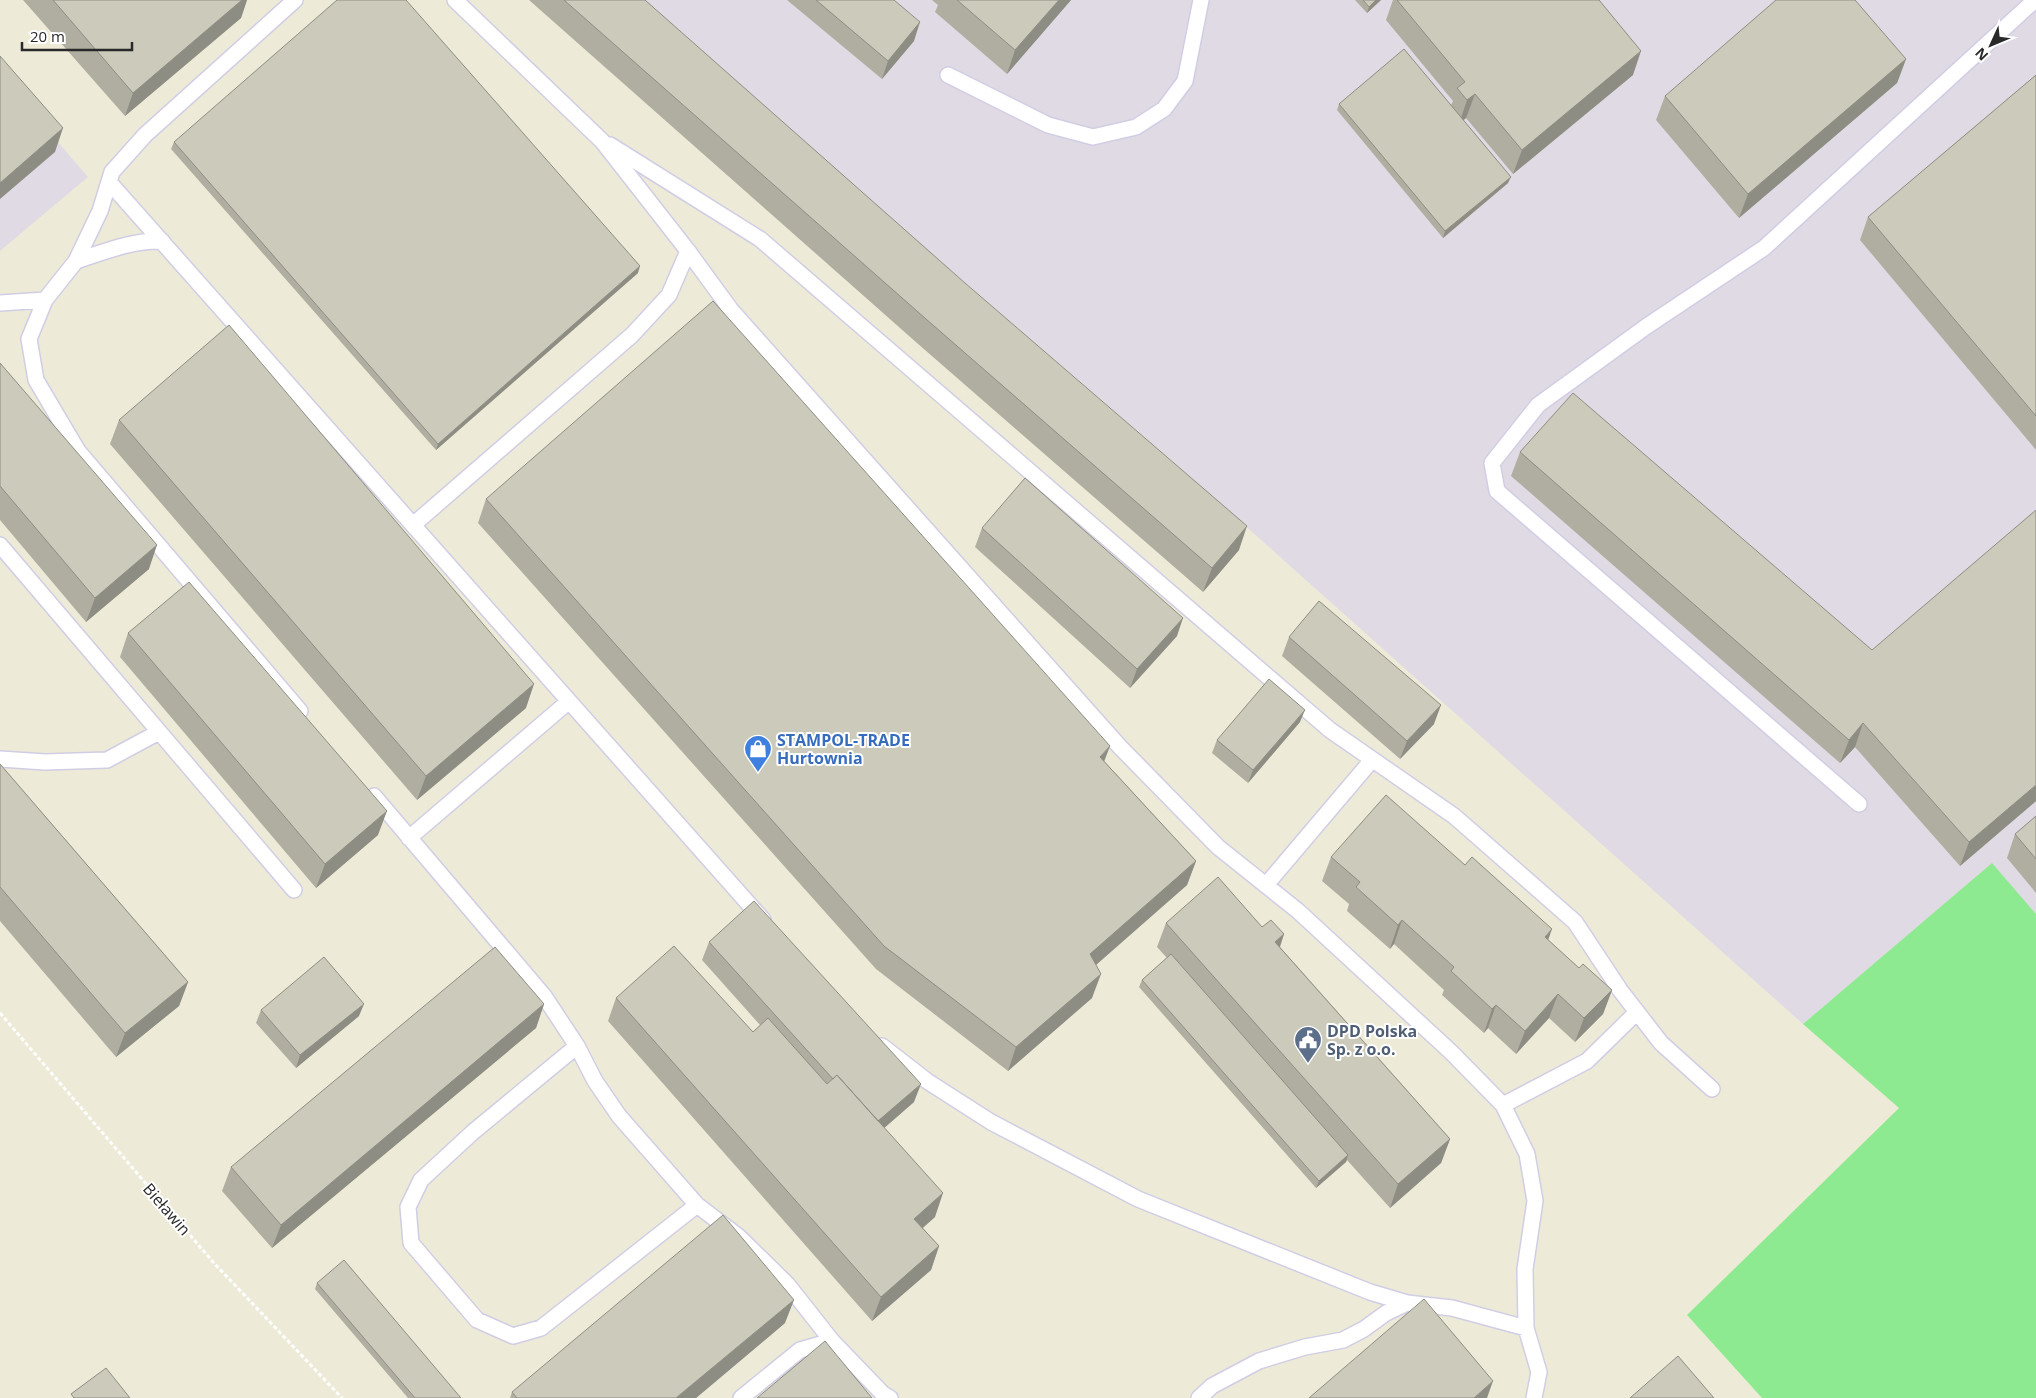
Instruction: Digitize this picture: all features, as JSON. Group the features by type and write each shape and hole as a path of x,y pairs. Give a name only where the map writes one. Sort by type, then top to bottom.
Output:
{"lane":[{"path":"295,0 145,135 112,172 100,212 76,261 45,300 29,339 36,380 78,452 310,722"},
{"path":"455,0 602,141 688,251 730,310 1120,747 1218,847 1298,911 1451,1052 1503,1106 1527,1154 1535,1201 1525,1269 1526,1328 1539,1372 1534,1398"},
{"path":"948,75 1048,125 1093,137 1136,127 1164,109 1185,81 1201,0"},
{"path":"1859,804 1497,491 1492,463 1538,405 1647,326 1764,248 2035,0"},
{"path":"602,141 760,239 1330,730 1454,816 1575,922 1637,1012 1661,1043 1712,1088"},
{"path":"109,182 775,934"},
{"path":"76,261 125,245 162,241"},
{"path":"413,525 632,335 669,295 688,251"},
{"path":"0,303 45,300"},
{"path":"0,545 294,890"},
{"path":"409,838 568,702"},
{"path":"0,759 45,762 107,760 159,732"},
{"path":"1266,885 1372,760"},
{"path":"362,783 544,996 577,1046 595,1081 619,1116 697,1206 739,1237 787,1284 832,1341 883,1394 890,1398"},
{"path":"1503,1106 1586,1061 1637,1012"},
{"path":"868,1033 926,1081 991,1122 1129,1194 1370,1292 1408,1303 1452,1308 1526,1328"},
{"path":"577,1046 473,1132 421,1180 408,1207 411,1243 476,1320 513,1336 541,1328 697,1206"},
{"path":"1199,1398 1212,1386 1259,1361 1304,1347 1343,1340 1364,1329 1386,1313 1408,1303"},
{"path":"741,1398 800,1350 832,1341"}],"path":[{"name":"Bieławin","path":"0,1013 213,1262 342,1398"}],"shaded area":[{"path":"633,0 2036,0 2036,914 1991,864 1803,1024 1186,473 789,131"},
{"path":"0,75 88,177 0,251"}],"green space":[{"path":"1992,863 2036,914 2036,1398 1762,1398 1687,1315 1899,1108 1803,1024"}],"building":[{"path":"53,0 242,0 133,93"},
{"path":"337,0 406,0 640,266 438,444 174,142"},
{"path":"564,0 645,0 965,283 1247,526 1212,568"},
{"path":"816,0 894,0 920,22 888,61"},
{"path":"957,0 1059,0 1015,50"},
{"path":"1363,0 1376,0 1369,7"},
{"path":"1397,0 1599,0 1641,51 1522,150 1475,94 1467,100 1457,88 1465,82"},
{"path":"1776,0 1855,0 1906,59 1748,194 1665,96"},
{"path":"1404,49 1511,177 1445,231 1339,104"},
{"path":"0,56 63,128 0,183"},
{"path":"2036,75 2036,416 1868,217"},
{"path":"713,301 1110,746 1100,757 1196,861 1090,954 1101,974 1016,1047 884,946 486,499"},
{"path":"229,325 534,684 426,776 119,420"},
{"path":"0,363 157,545 95,598 0,486"},
{"path":"1573,393 1872,650 2036,510 2036,785 1969,842 1863,723 1849,740 1520,452"},
{"path":"1025,478 1183,618 1137,669 982,528"},
{"path":"189,582 387,811 325,864 128,633"},
{"path":"1319,601 1441,705 1407,741 1289,637"},
{"path":"1269,679 1305,710 1253,770 1217,740"},
{"path":"0,764 188,982 125,1033 0,887"},
{"path":"1386,795 1465,865 1472,857 1552,929 1545,937 1579,968 1583,964 1612,990 1584,1018 1558,994 1525,1031 1496,1005 1492,1009 1451,971 1454,967 1402,920 1398,925 1356,887 1360,882 1331,857"},
{"path":"2036,816 2036,859 2015,834"},
{"name":"DPD Polska Sp. z o.o.","path":"1218,877 1262,927 1271,920 1284,934 1275,942 1450,1139 1398,1184 1166,923"},
{"path":"754,901 921,1084 878,1121 837,1075 833,1079 709,942"},
{"path":"674,946 753,1032 768,1018 827,1084 837,1075 943,1193 914,1219 939,1246 881,1297 616,998"},
{"path":"495,947 544,1004 281,1225 231,1167"},
{"path":"1171,954 1348,1155 1319,1181 1142,980"},
{"path":"324,957 364,1004 300,1055 261,1010"},
{"path":"723,1215 794,1300 676,1398 517,1398 512,1392"},
{"path":"344,1260 461,1398 415,1398 317,1283"},
{"path":"1424,1299 1493,1381 1474,1398 1309,1398"},
{"path":"825,1341 872,1398 757,1398"},
{"path":"1678,1356 1714,1398 1630,1398"},
{"path":"106,1368 130,1398 74,1398 71,1394"}],"place":[{"name":"STAMPOL-TRADE Hurtownia","path":"758,773"},
{"name":"DPD Polska Sp. z o.o.","path":"1308,1064"}]}
